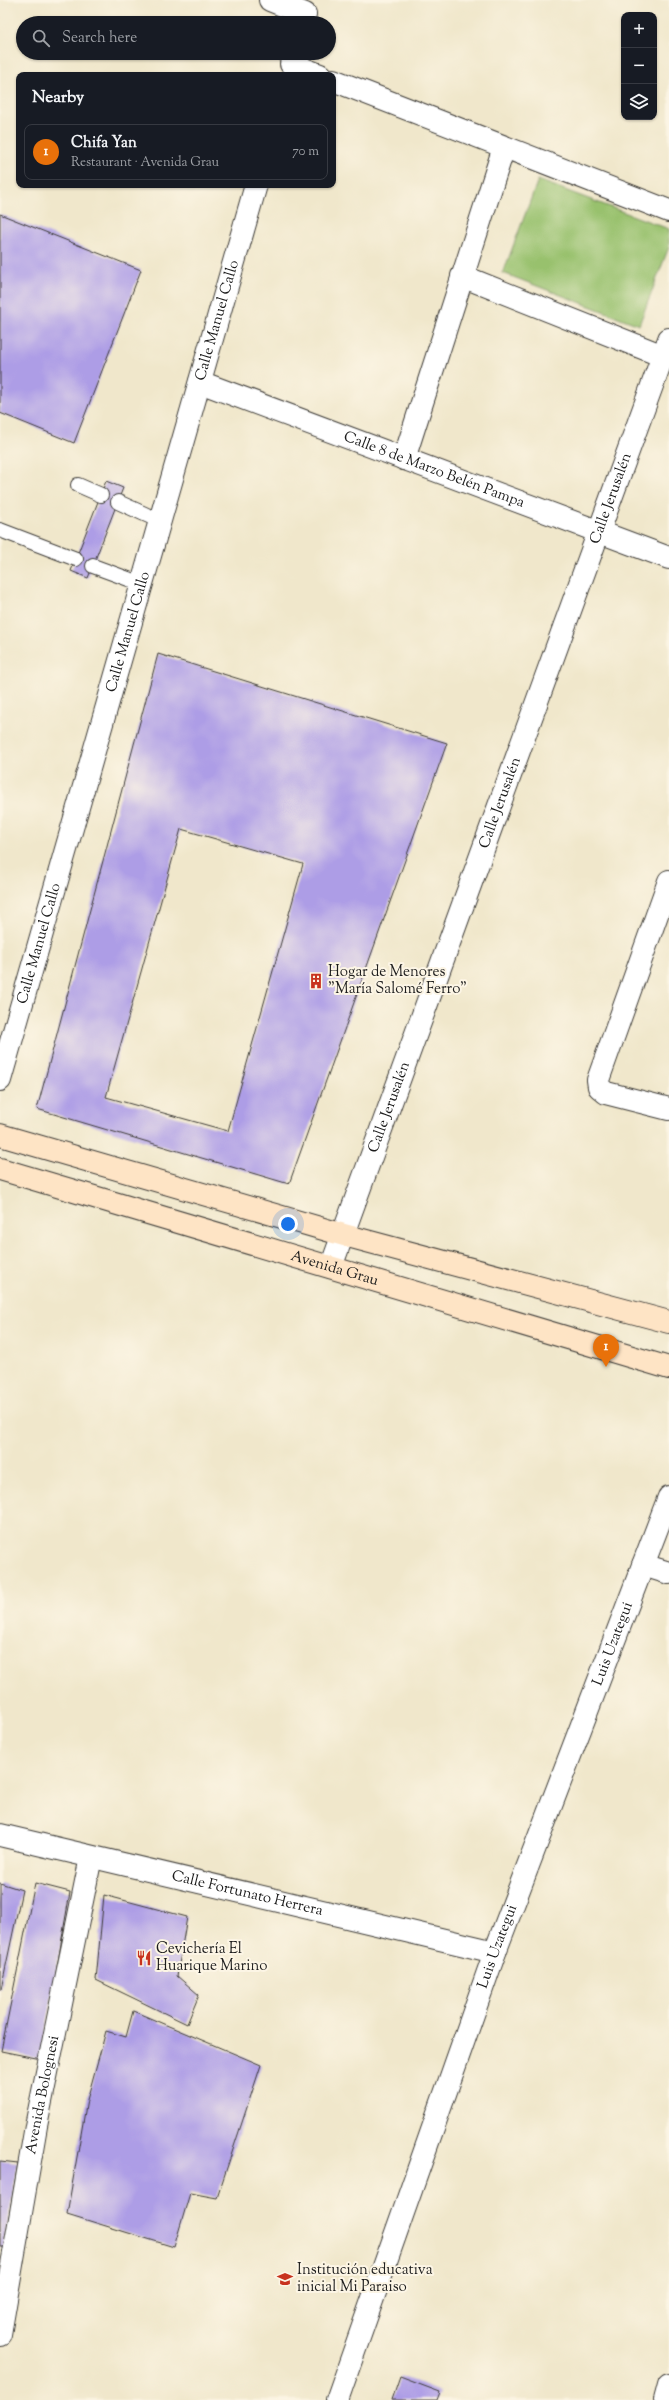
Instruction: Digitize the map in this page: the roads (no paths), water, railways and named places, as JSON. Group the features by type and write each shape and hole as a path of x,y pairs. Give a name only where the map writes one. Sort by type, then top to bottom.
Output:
{"main road":[{"path":"0,1135 344,1235 669,1322"},
{"name":"Avenida Grau","path":"0,1169 669,1368"}],"street":[{"path":"270,0 305,12"},
{"path":"291,64 312,72"},
{"path":"336,81 669,211"},
{"path":"404,459 504,147"},
{"name":"Calle Manuel Callo","path":"0,1080 255,188"},
{"path":"462,276 666,348"},
{"name":"Calle Jerusalén","path":"331,1267 344,1235 666,348"},
{"name":"Calle 8 de Marzo Belén Pampa","path":"200,382 669,558"},
{"path":"669,881 598,1080 599,1087 606,1093 669,1109"},
{"name":"Luis Uzategui","path":"337,2400 495,1952 669,1497"},
{"path":"643,1566 669,1573"},
{"name":"Calle Fortunato Herrera","path":"0,1836 495,1952"},
{"name":"Avenida Bolognesi","path":"0,2334 36,2126 91,1857"},
{"path":"665,2400 669,2386"}],"lane":[{"path":"78,485 101,495"},
{"path":"118,502 160,521"},
{"path":"0,530 76,559"},
{"path":"93,566 142,584"}],"place":[{"name":"Hogar de Menores \"María Salomé Ferro\"","path":"316,981"},
{"name":"Chifa Yan","path":"606,1367"},
{"name":"Cevichería El Huarique Marino","path":"144,1958"},
{"name":"Institución educativa inicial Mi Paraiso","path":"285,2279"}]}
